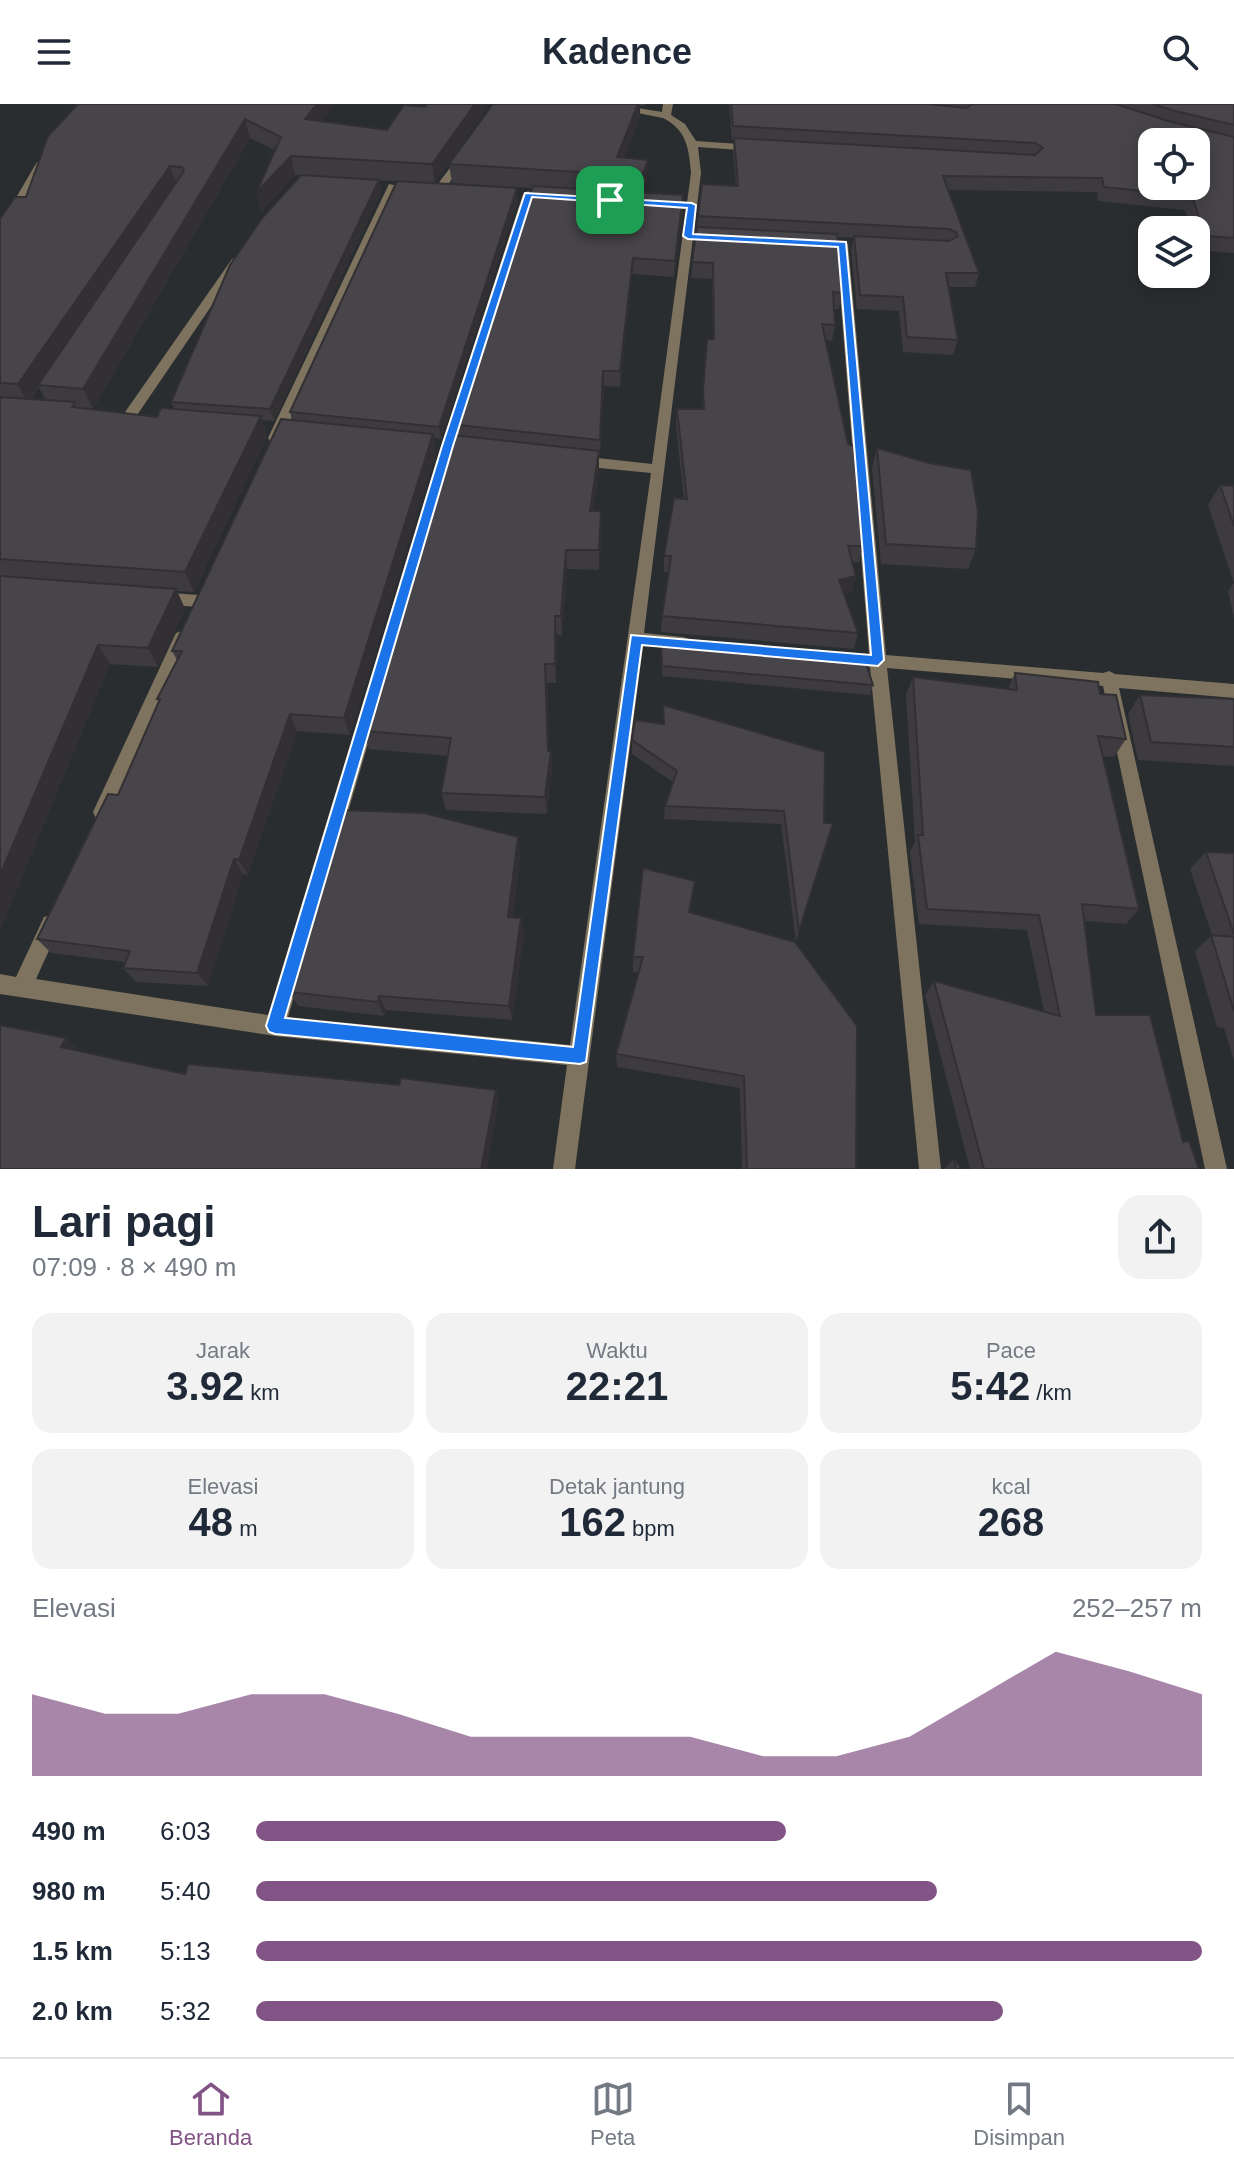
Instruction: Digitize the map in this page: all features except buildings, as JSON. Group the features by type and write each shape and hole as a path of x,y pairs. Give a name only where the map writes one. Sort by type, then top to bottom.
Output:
{"street":[{"path":"564,1169 659,469 696,236 684,205 696,173 694,144 680,121 667,110 597,104"},
{"path":"694,144 771,149"},
{"path":"439,189 467,152"},
{"path":"0,235 46,156"},
{"path":"266,457 393,186"},
{"path":"424,188 454,190"},
{"path":"275,1026 448,446 528,194"},
{"path":"842,244 878,660 930,1169"},
{"path":"128,418 243,251"},
{"path":"113,417 143,419"},
{"path":"568,460 659,469"},
{"path":"94,830 202,594 137,597"},
{"path":"636,639 696,644"},
{"path":"847,658 1234,691"},
{"path":"1109,678 1216,1169"},
{"path":"22,987 55,915"},
{"path":"0,984 275,1026 580,1056"}],"route":[{"path":"528,194 610,200 692,205 688,236 842,244 878,660 636,639 580,1056 275,1026 448,446 528,194"}]}
